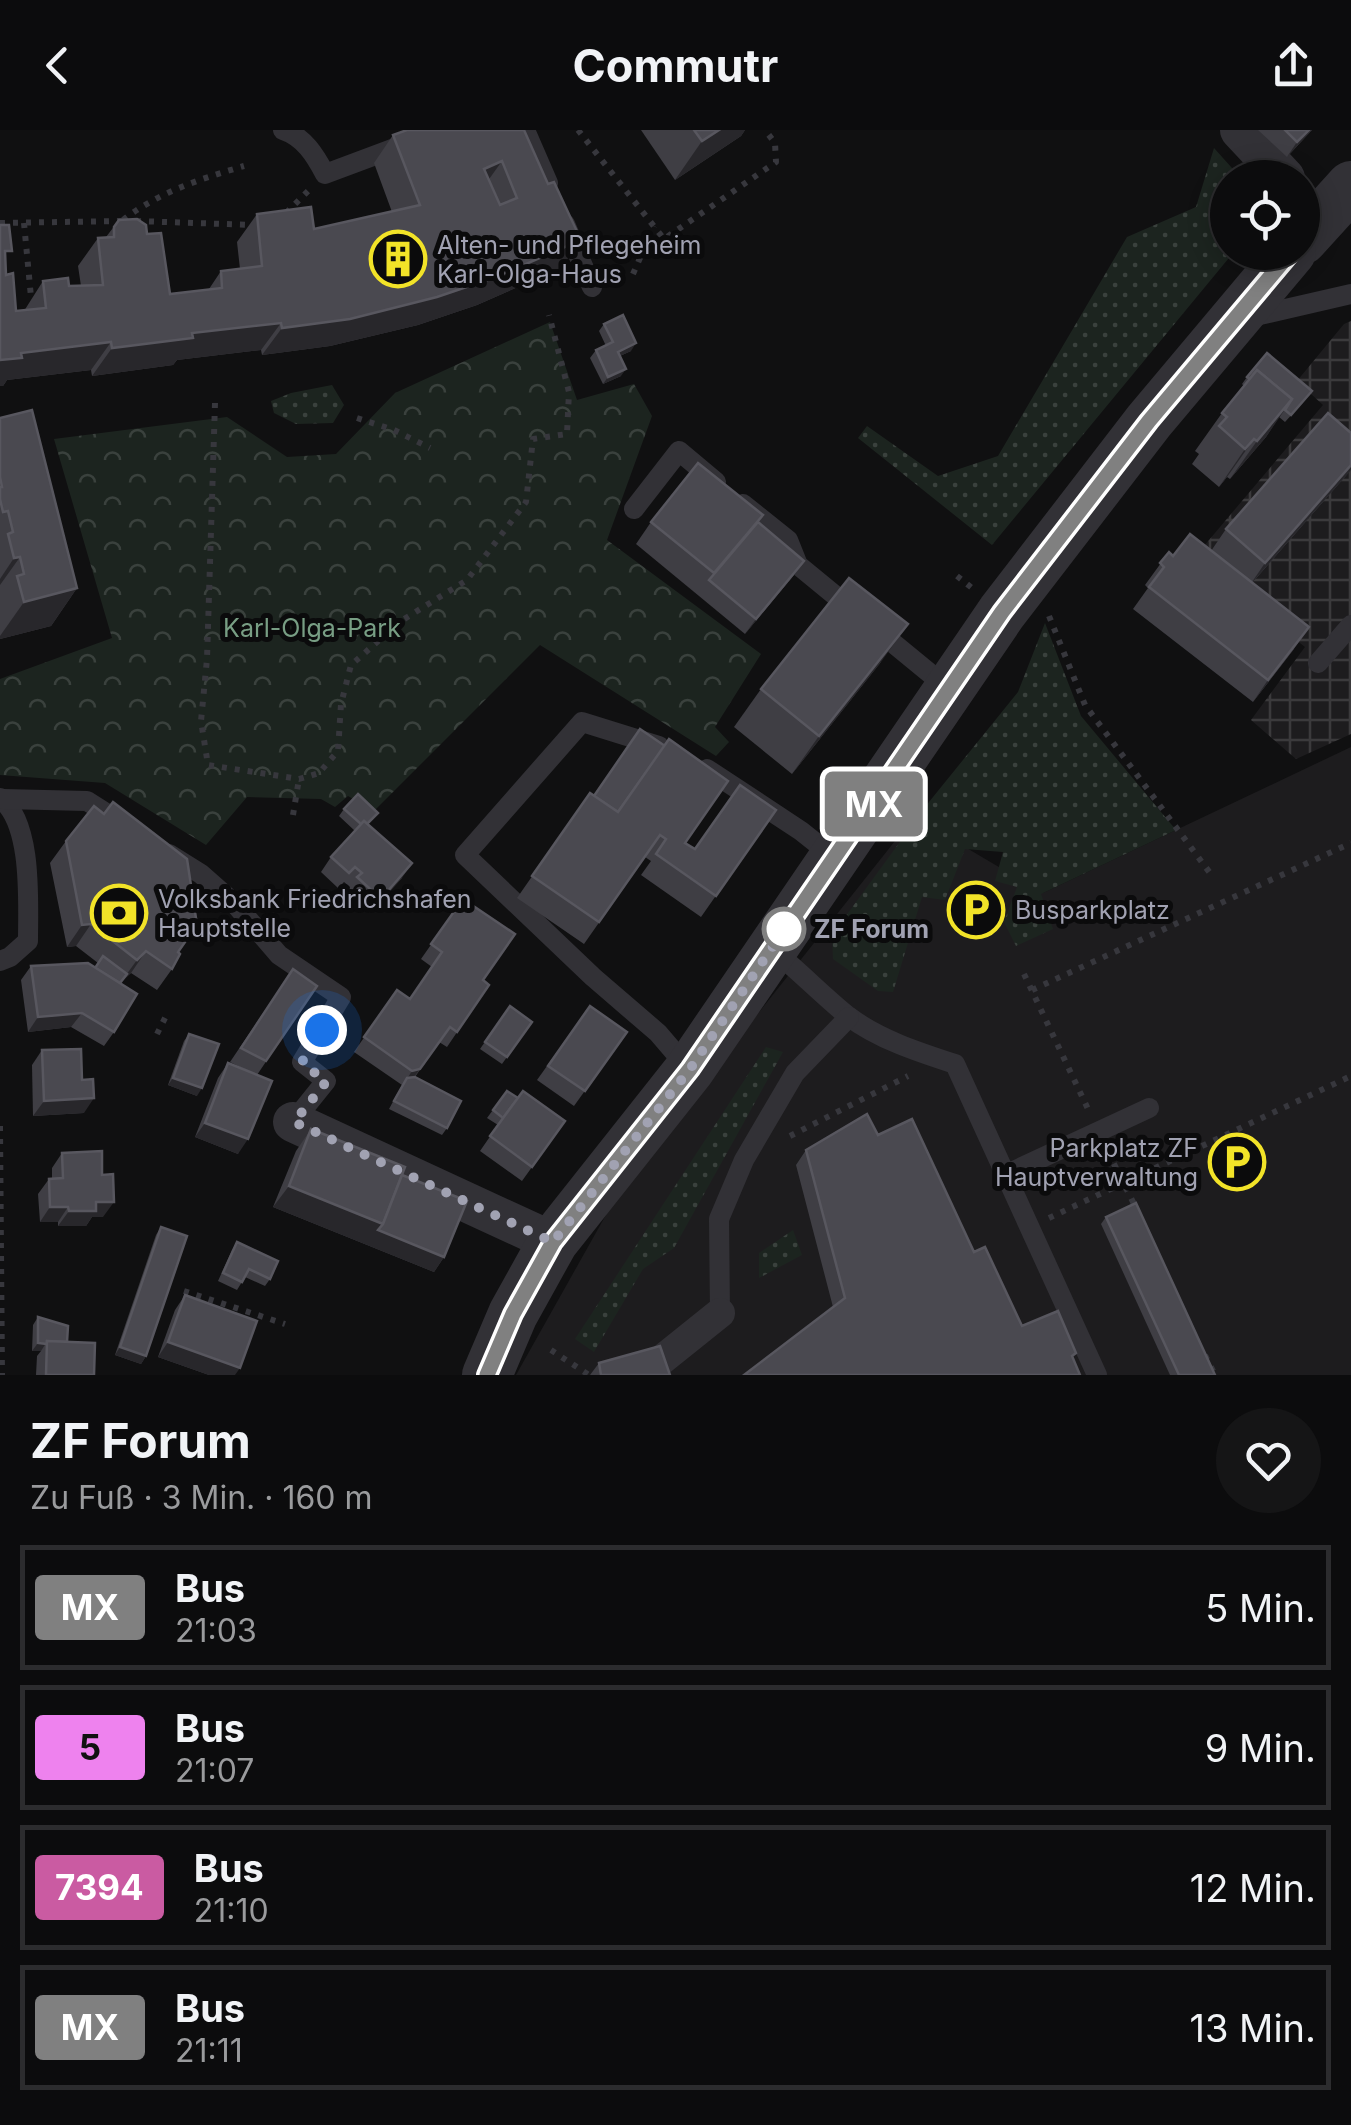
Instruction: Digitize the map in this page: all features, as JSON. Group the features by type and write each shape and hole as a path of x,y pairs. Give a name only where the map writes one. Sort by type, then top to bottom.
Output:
{"street":[{"path":"1240,130 1268,160"},
{"path":"488,1375 513,1314 553,1242 690,1069 1002,612 1149,421 1273,270"},
{"path":"294,1122 553,1242"},
{"path":"654,1366 720,1313"}],"lane":[{"path":"283,130 293,133 314,153 325,174 443,130"},
{"path":"525,130 592,287"},
{"path":"1232,322 1351,294"},
{"path":"634,509 679,452 788,540 798,566 951,690"},
{"path":"1318,663 1351,625"},
{"path":"690,1069 658,1034 465,855 582,722 686,755 836,859"},
{"path":"0,961 10,958 28,941 28,892 18,819 2,799"},
{"path":"2,799 87,801 201,874 235,904 279,955 341,997 302,1062 326,1082 294,1122"},
{"path":"770,948 807,976 849,1017 896,1043 954,1064 1097,1375"},
{"path":"720,1313 719,1219 744,1160 795,1072 849,1017"},
{"path":"1005,1175 1149,1108"}],"path":[{"path":"578,130 664,239 776,162 775,143 765,130"},
{"path":"122,221 147,202 196,180 244,166"},
{"path":"274,225 325,174"},
{"path":"24,222 31,297"},
{"path":"0,223 255,225"},
{"path":"633,274 654,226"},
{"path":"214,403 207,659 201,721 208,765 299,779 320,773 338,752 340,704 351,666 400,621 468,580 526,502 533,439 567,434 569,392 549,315"},
{"path":"357,418 430,448"},
{"path":"1049,614 1085,705 1210,873"},
{"path":"293,815 299,779"},
{"path":"1032,990 1351,843"},
{"path":"1024,974 1140,1217"},
{"path":"157,1034 167,1014"},
{"path":"744,1160 941,1059"},
{"path":"1030,1228 1351,1076"},
{"path":"0,1126 2,1375"},
{"path":"184,1292 285,1324"},
{"path":"1198,1340 1215,1375"},
{"path":"551,1350 589,1375"}],"shaded area":[{"path":"1351,321 1351,734 1296,759 1251,720 1305,647 1193,559 1323,405 1297,381 1344,324"},
{"path":"1351,747 1351,1375 516,1375 625,1181 914,817 1043,893"}],"green space":[{"path":"1214,148 1225,160 1210,160"},
{"path":"1210,161 1210,270 1219,270 992,545 858,438 867,426 938,476 998,456 1127,237 1196,207"},
{"name":"Karl-Olga-Park","path":"550,322 577,400 634,384 652,416 607,540 761,654 715,727 729,742 716,756 540,645 374,811 348,796 335,807 321,799 247,797 206,845 105,783 0,775 0,679 112,638 54,439 227,417 287,457 336,454 395,393"},
{"path":"332,385 344,405 333,423 296,424 274,413 271,401"},
{"path":"1045,623 1081,716 1176,830 1041,894 1053,929 1016,946 1004,922 1017,887 995,881 1003,852 965,849 945,900 922,897 893,992 878,991 833,959 832,935 929,802 1018,692"},
{"path":"766,1047 783,1052 674,1248 643,1269 594,1352 575,1339"},
{"path":"793,1230 802,1255 759,1278 759,1253"}],"building":[{"name":"Alten- und Pflegeheim Karl-Olga-Haus","path":"407,130 524,130 548,184 554,182 581,240 496,277 350,319 192,333 193,338 112,348 111,342 21,353 22,358 0,360 0,225 9,225 12,251 5,251 6,275 13,273 16,311 46,308 43,281 68,278 69,286 103,285 98,238 114,237 119,220 137,219 146,225 147,234 161,233 170,294 222,288 221,271 262,266 257,214 311,207 314,229 420,205 393,135","holes":["502,161 517,198 500,205 484,169"]},
{"path":"694,130 719,130 702,141"},
{"path":"1285,130 1309,130 1297,142"},
{"path":"623,315 636,343 618,352 626,369 608,377 596,350 613,342 604,324"},
{"path":"1267,353 1312,391 1291,415 1285,410 1292,399 1257,370 1250,379 1247,377"},
{"path":"1257,370 1292,399 1257,441 1254,439 1245,449 1219,426 1227,417 1222,413"},
{"path":"32,410 77,588 24,602 17,576 24,574 20,557 14,558 8,534 13,532 8,511 3,512 0,499 0,418"},
{"path":"1328,413 1351,433 1351,465 1265,563 1226,529"},
{"path":"698,463 763,515 714,573 651,522"},
{"path":"758,522 804,561 756,619 709,580"},
{"path":"1190,534 1309,627 1268,680 1149,587 1164,567 1160,563 1169,552 1173,556"},
{"path":"849,578 908,624 819,736 761,689"},
{"path":"640,729 665,746 618,812 594,796"},
{"path":"669,739 728,781 685,843 695,849 740,785 776,810 716,896 656,854 666,839 660,835 599,922 532,876 590,793 618,812"},
{"path":"358,794 378,813 367,824 361,824 344,809"},
{"name":"Volksbank Friedrichshafen Hauptstelle","path":"113,802 187,859 197,925 178,952 172,969 146,951 137,960 91,924 82,925 66,841 94,806 104,814"},
{"path":"364,821 412,863 381,899 357,877 362,873 355,867 349,873 331,857"},
{"path":"463,899 515,934 483,980 489,985 457,1032 450,1027 420,1069 412,1071 364,1037 397,990 410,999 442,952 431,944"},
{"path":"103,956 127,974 120,983 95,968"},
{"path":"88,963 137,994 114,1032 82,1013 38,1017 31,966"},
{"path":"293,969 317,986 266,1061 241,1048"},
{"path":"510,1006 532,1022 507,1057 485,1042"},
{"path":"590,1006 627,1032 585,1091 548,1066"},
{"path":"189,1034 219,1044 202,1088 173,1078"},
{"path":"81,1049 82,1080 93,1079 94,1098 44,1101 42,1050"},
{"path":"228,1063 272,1081 248,1139 205,1123"},
{"path":"415,1077 461,1101 447,1128 394,1101 407,1078"},
{"path":"507,1091 518,1098 503,1118 493,1110"},
{"path":"523,1091 565,1121 532,1167 490,1136"},
{"path":"867,1114 878,1135 912,1119 974,1252 985,1247 1022,1326 1058,1311 1076,1353 1072,1356 1080,1375 744,1375 845,1298 806,1150"},
{"path":"311,1129 405,1167 383,1224 289,1186"},
{"path":"102,1151 102,1175 113,1174 114,1202 96,1202 96,1211 50,1207 49,1179 63,1178 62,1153"},
{"path":"402,1175 467,1201 444,1257 378,1230"},
{"path":"1136,1203 1215,1375 1179,1375 1106,1217"},
{"path":"161,1227 187,1236 146,1356 120,1347"},
{"path":"237,1242 278,1261 270,1279 249,1269 242,1282 223,1273"},
{"path":"185,1295 257,1321 240,1368 168,1342"},
{"path":"38,1317 68,1326 67,1342 38,1343"},
{"path":"47,1341 95,1343 94,1375 46,1375"},
{"path":"660,1346 670,1375 601,1375 599,1363"}],"bus line":[{"name":"MX","path":"487,1375 513,1314 553,1242 690,1069 1002,612 1149,421 1276,270"}],"place":[{"name":"Alten- und Pflegeheim Karl-Olga-Haus","path":"398,259"},
{"name":"Busparkplatz","path":"976,910"},
{"name":"Volksbank Friedrichshafen Hauptstelle","path":"119,913"},
{"name":"ZF Forum","path":"784,929"},
{"name":"Parkplatz ZF Hauptverwaltung","path":"1237,1162"}],"route":[{"path":"322,1030 302,1062 326,1082 294,1122 553,1242 690,1069 792,918 784,929"}]}
